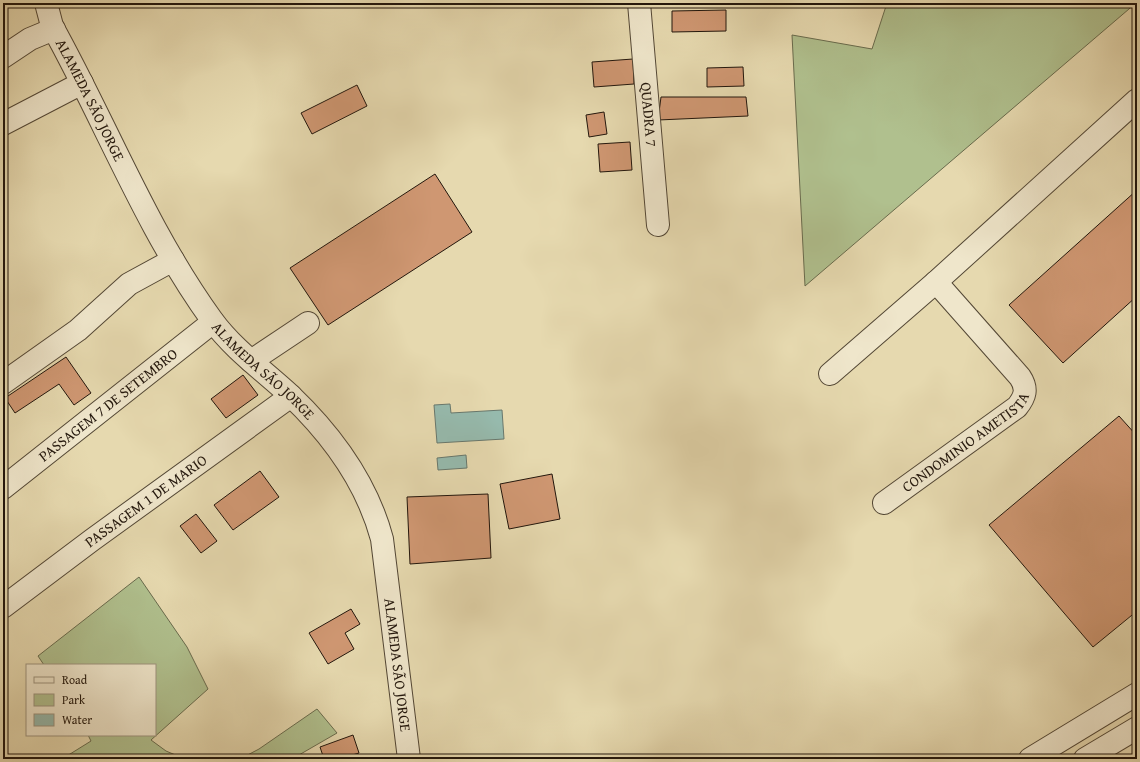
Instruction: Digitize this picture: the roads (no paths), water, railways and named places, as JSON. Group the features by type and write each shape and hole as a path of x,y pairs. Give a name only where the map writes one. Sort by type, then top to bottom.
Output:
{"street":[{"name":"ALAMEDA SÃO JORGE","path":"46,3 54,30 144,207 173,260 213,322 251,361 291,396 336,445 365,491 376,517 382,539 409,759"},
{"name":"QUADRA 7","path":"639,3 658,225"},
{"path":"3,57 30,39 54,30"},
{"path":"3,124 82,84"},
{"path":"830,374 936,282 1137,100"},
{"path":"3,384 78,330 129,284 173,260"},
{"name":"CONDOMINIO AMETISTA","path":"884,503 1017,407 1025,393 1024,384 1020,377 936,282"},
{"name":"PASSAGEM 7 DE SETEMBRO","path":"3,488 213,322"},
{"path":"251,361 308,323"},
{"name":"PASSAGEM 1 DE MARIO","path":"3,607 92,540 291,396"},
{"path":"1030,759 1137,694"},
{"path":"1085,759 1137,728"}],"water":[{"path":"450,404 451,413 502,410 504,439 437,443 434,405"},
{"path":"466,455 467,468 438,470 437,458"}]}
